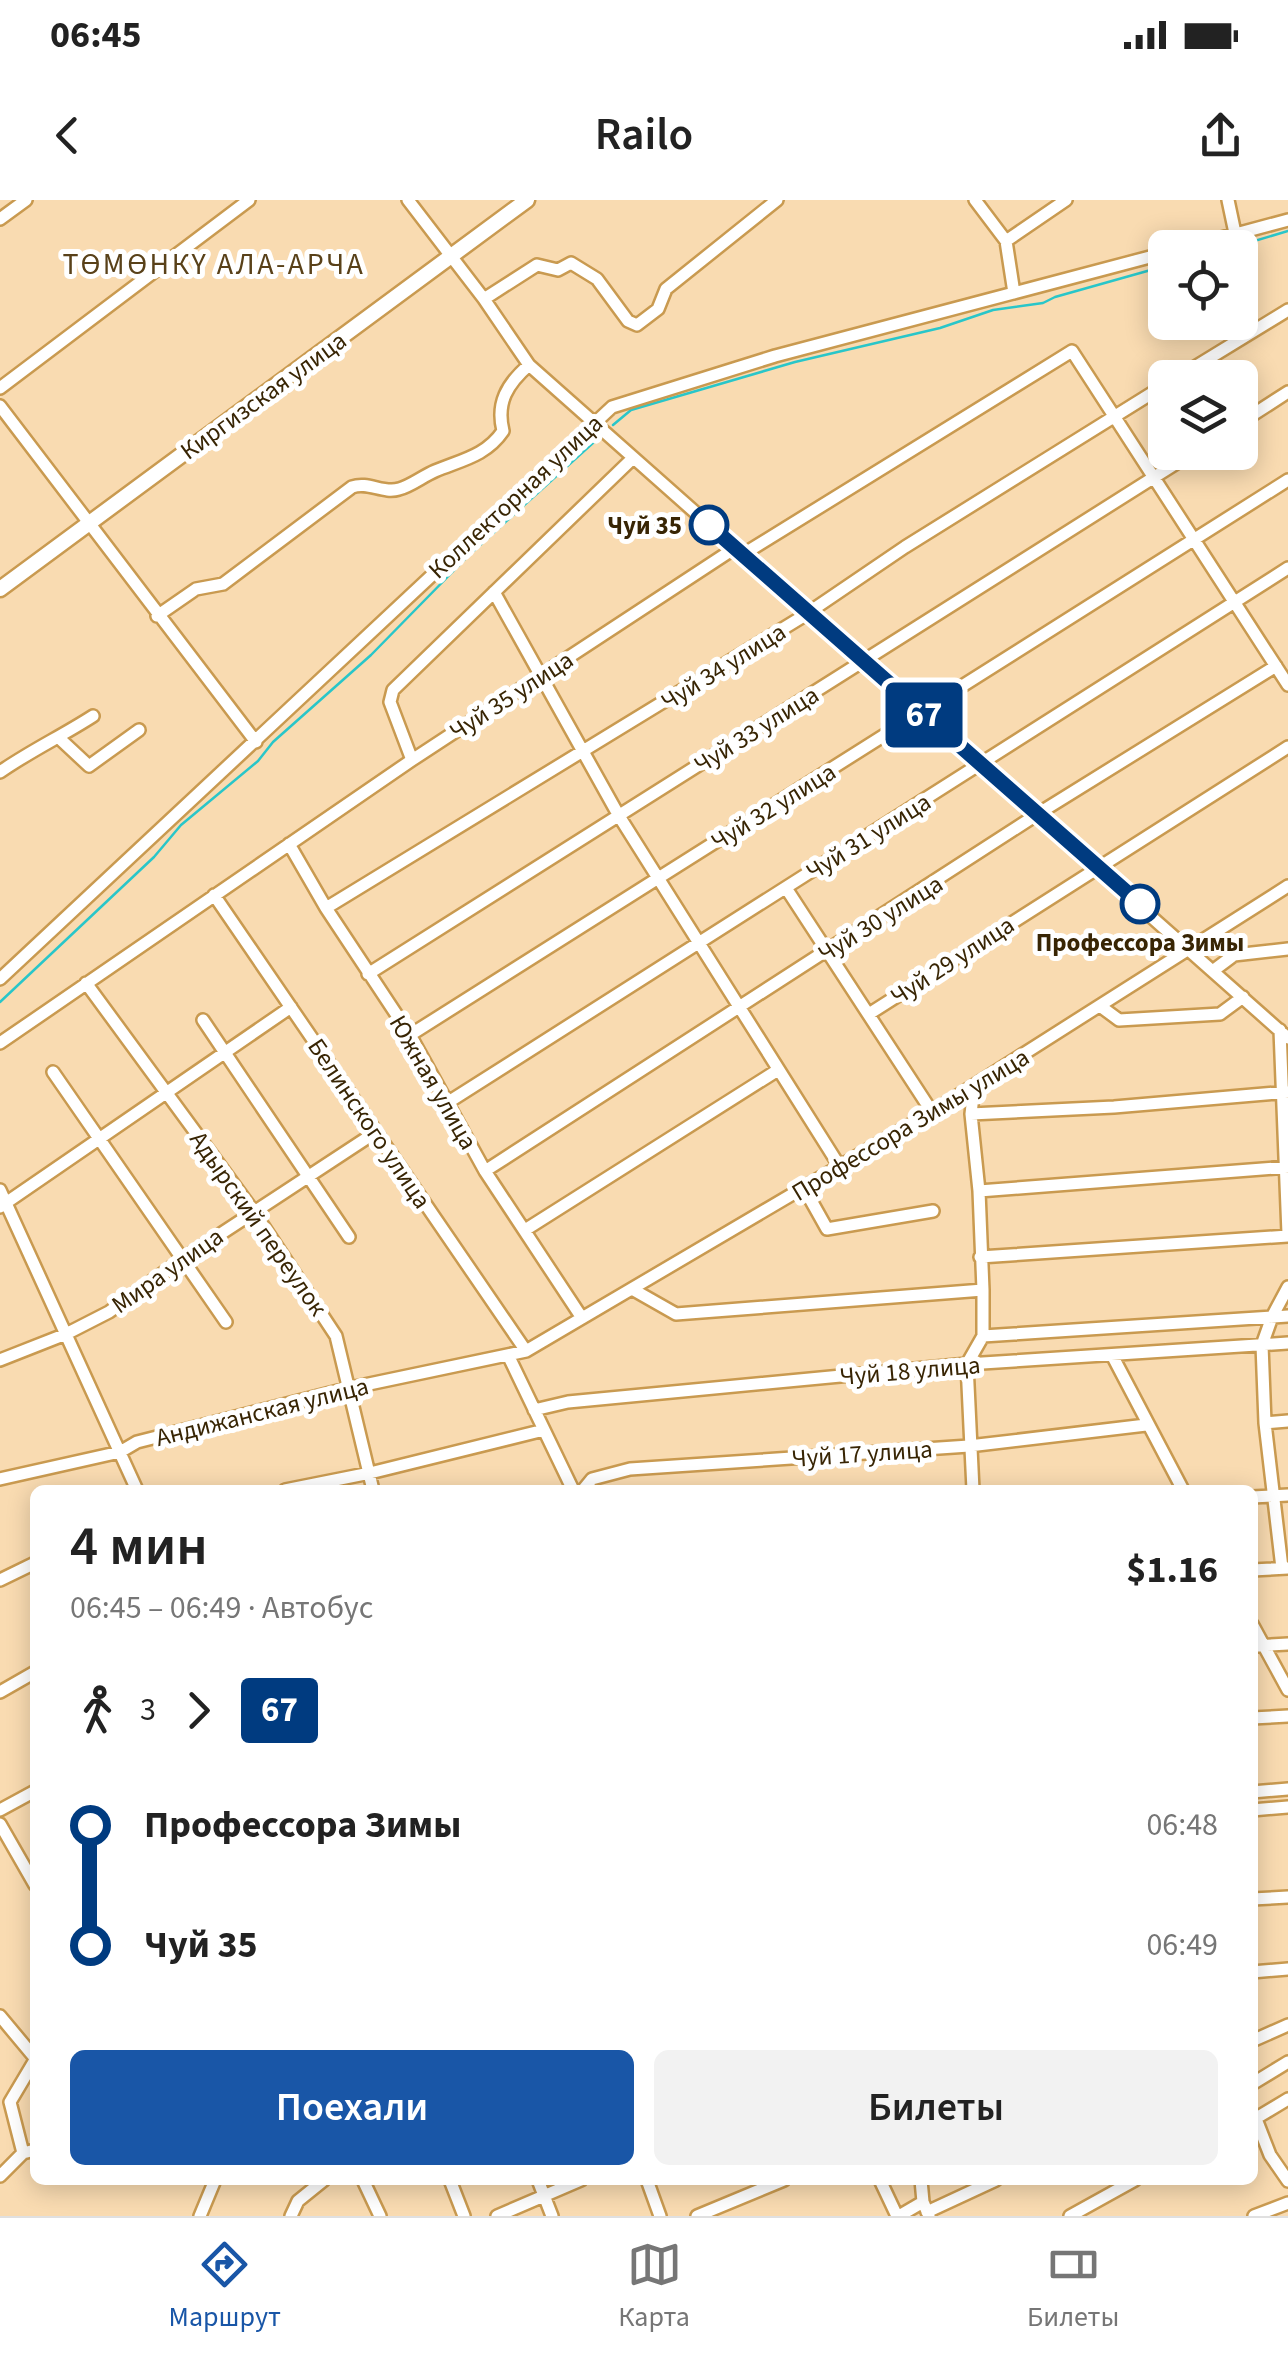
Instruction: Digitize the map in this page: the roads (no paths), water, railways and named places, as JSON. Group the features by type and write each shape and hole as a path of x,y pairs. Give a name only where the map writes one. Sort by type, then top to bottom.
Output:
{"main road":[{"name":"Киргизская улица","path":"0,589 527,200"}],"street":[{"path":"0,219 26,200"},
{"path":"0,388 249,200"},
{"path":"408,200 529,365 1282,1028 1288,1235 980,1257"},
{"path":"484,299 536,265 558,270 571,264 597,278 628,321 637,325 658,310 666,289 777,200"},
{"path":"975,200 1006,241 1014,293"},
{"path":"1006,241 1066,200"},
{"path":"1228,200 1233,230"},
{"path":"1246,230 1288,220"},
{"name":"Коллекторная улица","path":"0,979 612,407 775,356 1148,258"},
{"path":"1206,360 1288,310"},
{"name":"Чуй 35 улица","path":"0,1042 543,675 739,551 1072,351 1114,416"},
{"path":"157,616 196,590 223,584 352,487 362,484 397,490 469,460 494,444 502,431 502,398 529,365"},
{"path":"1258,411 1288,392"},
{"name":"Чуй 34 улица","path":"326,908 584,752 1148,395"},
{"path":"0,406 256,742"},
{"path":"1114,416 1288,685"},
{"path":"412,760 390,696 632,458"},
{"name":"Чуй 33 улица","path":"368,974 1167,470"},
{"name":"Чуй 32 улица","path":"410,1036 1288,480"},
{"name":"Чуй 31 улица","path":"447,1103 1288,568"},
{"path":"494,592 618,816 840,1167"},
{"name":"Чуй 30 улица","path":"485,1171 1038,814 1276,666"},
{"path":"0,772 93,716"},
{"path":"59,738 89,766 139,730"},
{"name":"Чуй 29 улица","path":"869,1014 1288,747"},
{"name":"Южная улица","path":"288,844 410,1036 485,1171 582,1318"},
{"name":"Профессора Зимы улица","path":"526,1352 974,1087 1288,886"},
{"path":"786,888 932,1112"},
{"name":"Белинского улица","path":"214,895 526,1352"},
{"path":"1214,970 1234,955 1288,949"},
{"name":"Адырский переулок","path":"86,983 254,1212 336,1336 372,1485"},
{"path":"1100,1006 1119,1020 1220,1014 1243,997"},
{"path":"3,1204 291,1006"},
{"path":"203,1020 349,1237"},
{"path":"524,1230 778,1070"},
{"path":"53,1072 226,1322"},
{"path":"973,1485 966,1364 983,1336 984,1290 972,1114 974,1087"},
{"path":"972,1114 1284,1093"},
{"name":"Мира улица","path":"0,1360 109,1312 376,1132"},
{"path":"980,1191 1286,1168"},
{"path":"804,1188 827,1229 933,1212"},
{"path":"0,1190 3,1204 135,1485"},
{"path":"1258,1570 1285,1568 1282,1495 1266,1423 1262,1344 1288,1287"},
{"path":"632,1289 676,1314 984,1290"},
{"path":"983,1336 1288,1316"},
{"name":"Чуй 18 улица","path":"534,1410 568,1402 966,1364 1288,1343"},
{"name":"Андижанская улица","path":"0,1479 120,1452 138,1442 350,1388 526,1352"},
{"path":"508,1355 571,1485"},
{"path":"1112,1355 1180,1485"},
{"path":"1266,1423 1288,1421"},
{"name":"Чуй 17 улица","path":"587,1485 592,1479 630,1469 969,1446 1146,1425"},
{"path":"310,1485 544,1430"},
{"path":"0,1580 30,1565"},
{"path":"1288,1644 1259,1646 1288,1690"},
{"path":"0,1692 30,1675"},
{"path":"1258,1718 1288,1716"},
{"path":"1258,1792 1288,1789"},
{"path":"0,1810 30,1794"},
{"path":"1258,1810 1288,1807"},
{"path":"0,1824 30,1877"},
{"path":"1258,1900 1288,1897"},
{"path":"1258,1972 1288,1970"},
{"path":"0,2016 30,2053"},
{"path":"1258,2038 1288,2025"},
{"path":"1258,2080 1288,2062"},
{"path":"0,2176 29,2152 5,2101 30,2066"},
{"path":"1258,2118 1288,2100"},
{"path":"1258,2129 1288,2180"},
{"path":"200,2216 213,2185"},
{"path":"291,2216 298,2202 318,2185"},
{"path":"365,2185 380,2216"},
{"path":"452,2185 464,2216"},
{"path":"540,2185 552,2216"},
{"path":"497,2216 569,2185"},
{"path":"648,2185 660,2216"},
{"path":"697,2216 772,2185"},
{"path":"882,2185 898,2216 927,2210 984,2185"},
{"path":"922,2185 927,2210"},
{"path":"1070,2216 1126,2185"},
{"path":"1254,2216 1288,2203"}],"waterway":[{"path":"1258,240 1288,231"},
{"path":"613,425 631,410 795,362 940,328 993,310 1043,303 1148,271"},
{"path":"0,1002 154,857 181,825 258,761 273,742 371,655 469,555 594,442"}],"place":[{"name":"Чуй 35","path":"709,525"},
{"name":"Профессора Зимы","path":"1140,904"}],"district":[{"name":"ТӨМӨНКҮ АЛА-АРЧА","path":"214,264"}]}
